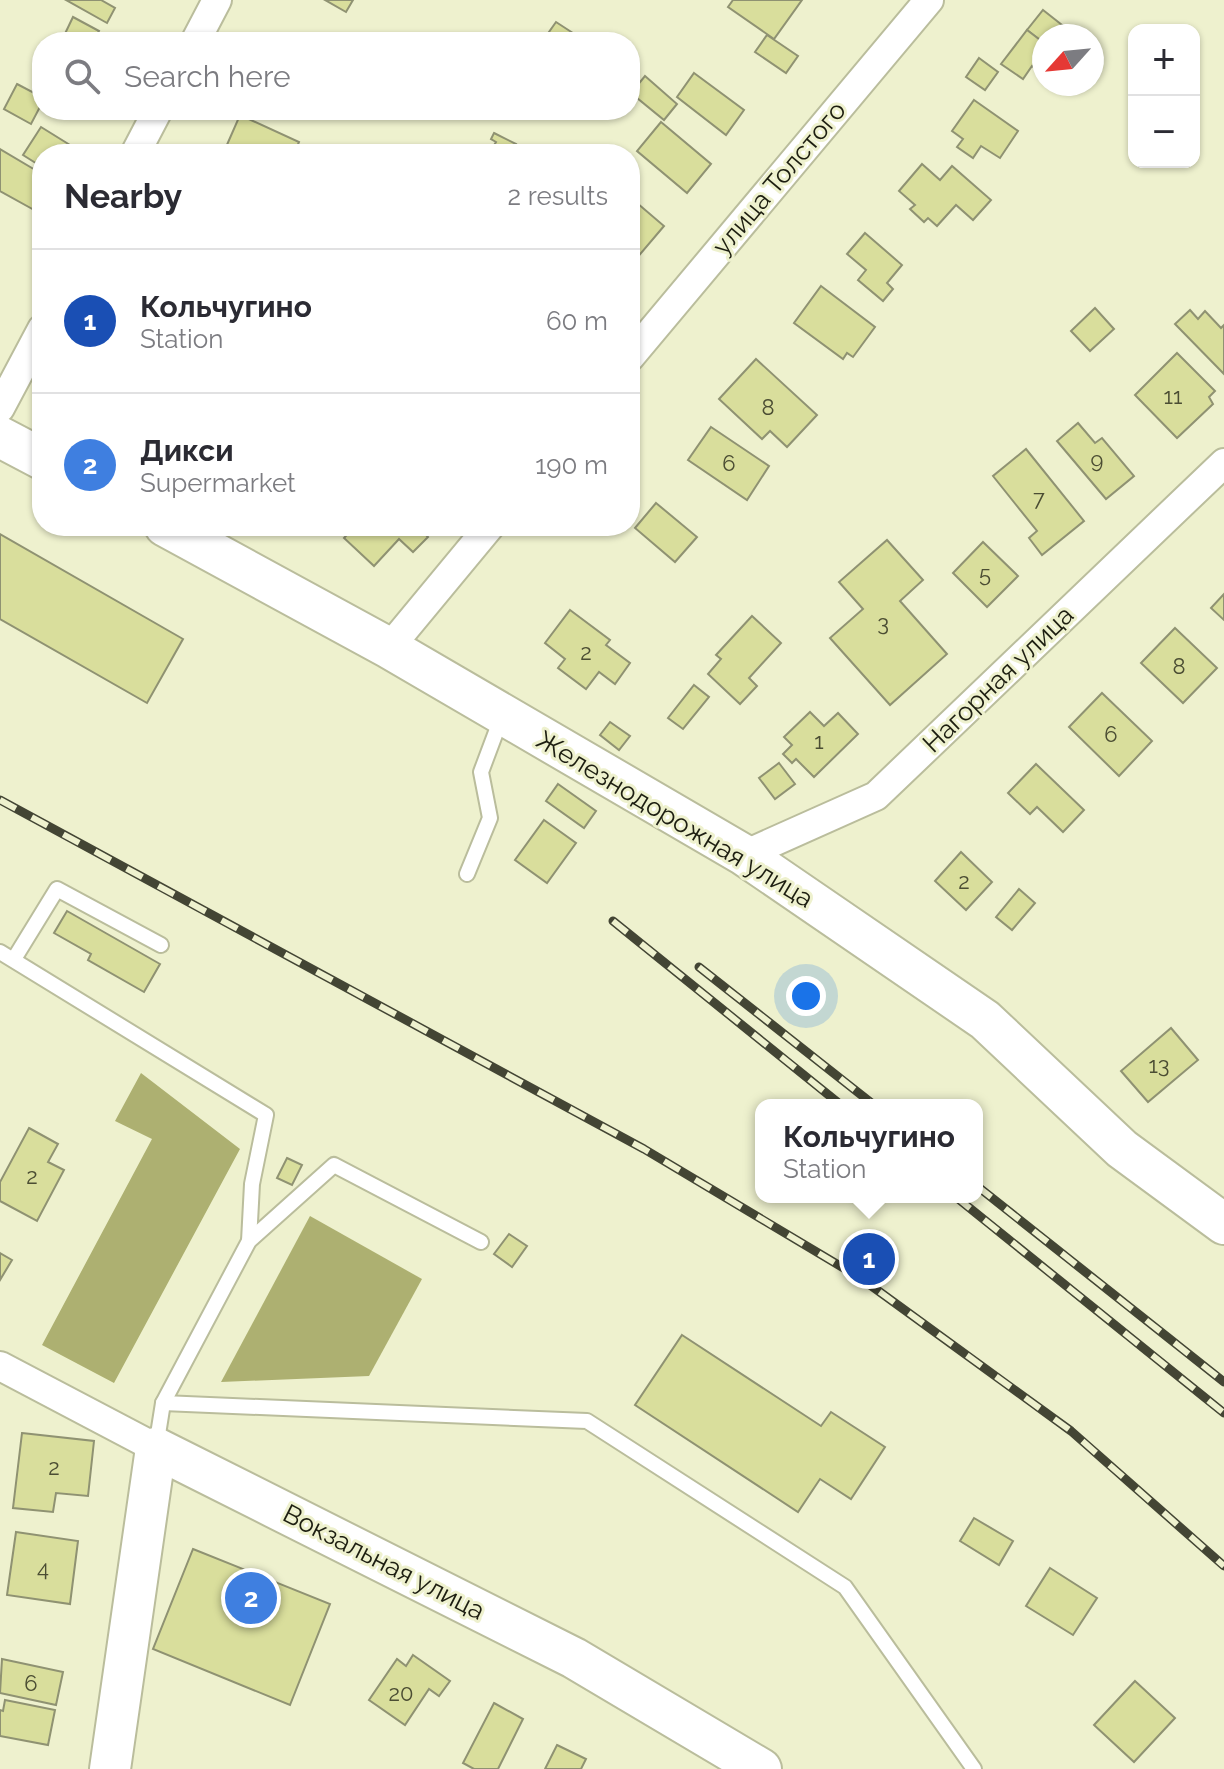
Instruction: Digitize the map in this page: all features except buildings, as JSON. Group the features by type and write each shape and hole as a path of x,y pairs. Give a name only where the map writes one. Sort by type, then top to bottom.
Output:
{"street":[{"path":"200,32 217,0"},
{"name":"улица Толстого","path":"640,345 929,0"},
{"path":"140,144 153,120"},
{"path":"0,408 32,348"},
{"path":"0,437 32,454"},
{"name":"Нагорная улица","path":"744,855 876,796 1224,463"},
{"name":"Железнодорожная улица","path":"183,536 389,648 744,855 985,1020 1122,1149 1224,1224"},
{"path":"389,648 482,536"},
{"name":"Вокзальная улица","path":"0,1366 574,1658 761,1769"},
{"path":"110,1769 156,1448"}],"lane":[{"path":"467,874 490,818 481,772 502,716"},
{"path":"14,959 57,889 161,945"},
{"path":"0,952 266,1115 252,1184 249,1241"},
{"path":"156,1448 163,1403 249,1241 334,1165 481,1242"},
{"path":"163,1403 587,1421 845,1587 974,1769"}],"green space":[{"path":"141,1073 240,1149 114,1383 42,1345 152,1139 115,1121"},
{"path":"310,1216 422,1279 369,1376 221,1382"}],"railway":[{"path":"0,800 644,1149 862,1279 1071,1431 1224,1566"},
{"path":"613,921 834,1099"},
{"path":"699,967 866,1099"},
{"path":"983,1191 1224,1382"},
{"path":"963,1203 1224,1413"}],"place":[{"name":"Кольчугино","path":"869,1259"},
{"name":"Дикси","path":"251,1598"}]}
